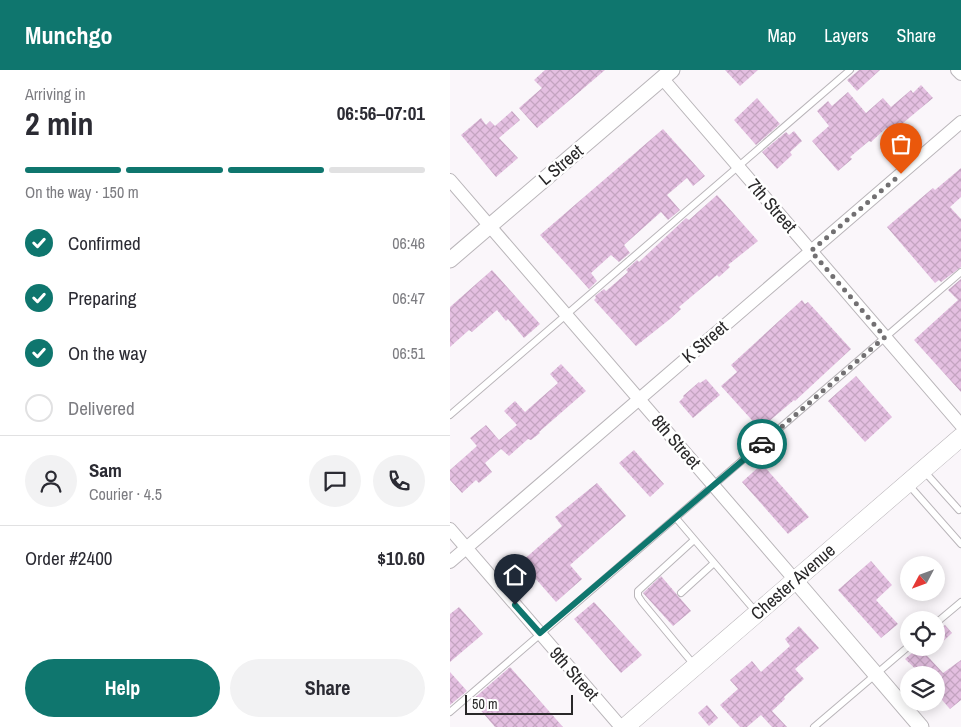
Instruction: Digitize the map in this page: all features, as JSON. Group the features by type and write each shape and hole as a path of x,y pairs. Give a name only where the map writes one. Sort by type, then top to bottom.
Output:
{"main road":[{"name":"Chester Avenue","path":"625,727 961,437"}],"street":[{"path":"957,70 961,74"},
{"name":"7th Street","path":"667,74 738,166 961,425"},
{"name":"L Street","path":"450,260 667,74"},
{"name":"K Street","path":"450,562 961,122"},
{"name":"8th Street","path":"450,180 921,727"},
{"name":"9th Street","path":"450,529 621,727"}],"lane":[{"path":"450,415 850,70"},
{"path":"450,712 961,272"},
{"path":"923,470 959,510"},
{"path":"907,483 961,544"},
{"path":"676,518 756,614"},
{"path":"694,540 638,591 638,596 695,666"},
{"path":"681,592 714,563"},
{"path":"945,615 961,602"},
{"path":"814,727 900,653"}],"building":[{"path":"545,70 605,70 537,128 519,108 542,88 534,80"},
{"path":"725,70 758,70 740,86"},
{"path":"859,70 880,70 857,91 847,80"},
{"path":"921,85 933,98 891,133 886,128 871,142 869,141 850,157 852,159 838,171 812,141 829,126 817,111 828,101 832,106 848,92 866,113 883,98 891,107 911,90 913,93"},
{"path":"757,98 780,124 756,145 734,120"},
{"path":"512,111 520,120 499,138 518,158 496,177 461,135 481,118 486,125 490,121 495,126"},
{"path":"663,129 705,176 693,186 687,178 667,195 680,210 668,220 661,212 624,245 630,253 619,262 611,255 591,273 597,281 589,289 540,235"},
{"path":"794,131 802,141 790,152 792,155 777,169 762,152 786,132 789,135"},
{"path":"961,168 961,197 950,207 961,219 961,267 941,282 939,280 935,283 887,227 933,188 935,190"},
{"path":"717,195 758,241 728,265 730,267 719,277 717,275 679,307 681,309 670,319 636,346 594,300 595,296 604,289 606,291 628,272 626,270 637,260 639,262 686,218 689,220"},
{"path":"492,270 540,324 524,338 508,319 506,321 497,310 472,332 469,330 450,347 450,307"},
{"path":"961,279 961,392 914,340 958,300 948,290"},
{"path":"802,300 805,304 808,302 851,349 795,401 760,429 721,386 737,372 731,365"},
{"path":"561,364 586,391 540,433 531,440 528,439 509,456 501,449 485,463 492,472 479,483 476,480 462,493 450,480 450,470 477,446 470,438 486,425 499,440 517,425 504,411 515,401 525,412 558,383 550,374"},
{"path":"856,376 892,417 865,442 828,401"},
{"path":"706,379 720,395 693,418 679,402 699,382"},
{"path":"634,450 664,484 650,497 619,463"},
{"path":"762,464 809,517 788,534 742,482"},
{"path":"597,483 626,516 570,565 582,579 556,602 521,562 562,526 555,517"},
{"path":"871,561 892,585 876,600 898,624 881,638 838,590"},
{"path":"661,576 691,611 673,626 643,593"},
{"path":"594,602 642,655 621,673 574,619"},
{"path":"459,607 483,634 450,662 450,614"},
{"path":"945,625 952,633 945,640"},
{"path":"799,626 819,648 795,669 804,679 772,711 787,727 772,727 761,715 747,727 740,727 720,705 738,689 730,680 752,661 761,672 790,646 785,639"},
{"path":"909,656 927,656 937,666 912,666 905,659"},
{"path":"961,660 961,700 950,709 945,703 945,672"},
{"path":"510,667 563,727 495,727 472,700"},
{"path":"450,672 467,691 450,705"},
{"path":"707,705 718,718 709,726 698,713"}],"way so far":[{"path":"762,444 885,337 811,251 901,174"}],"route":[{"path":"515,605 540,633 762,444"}]}
